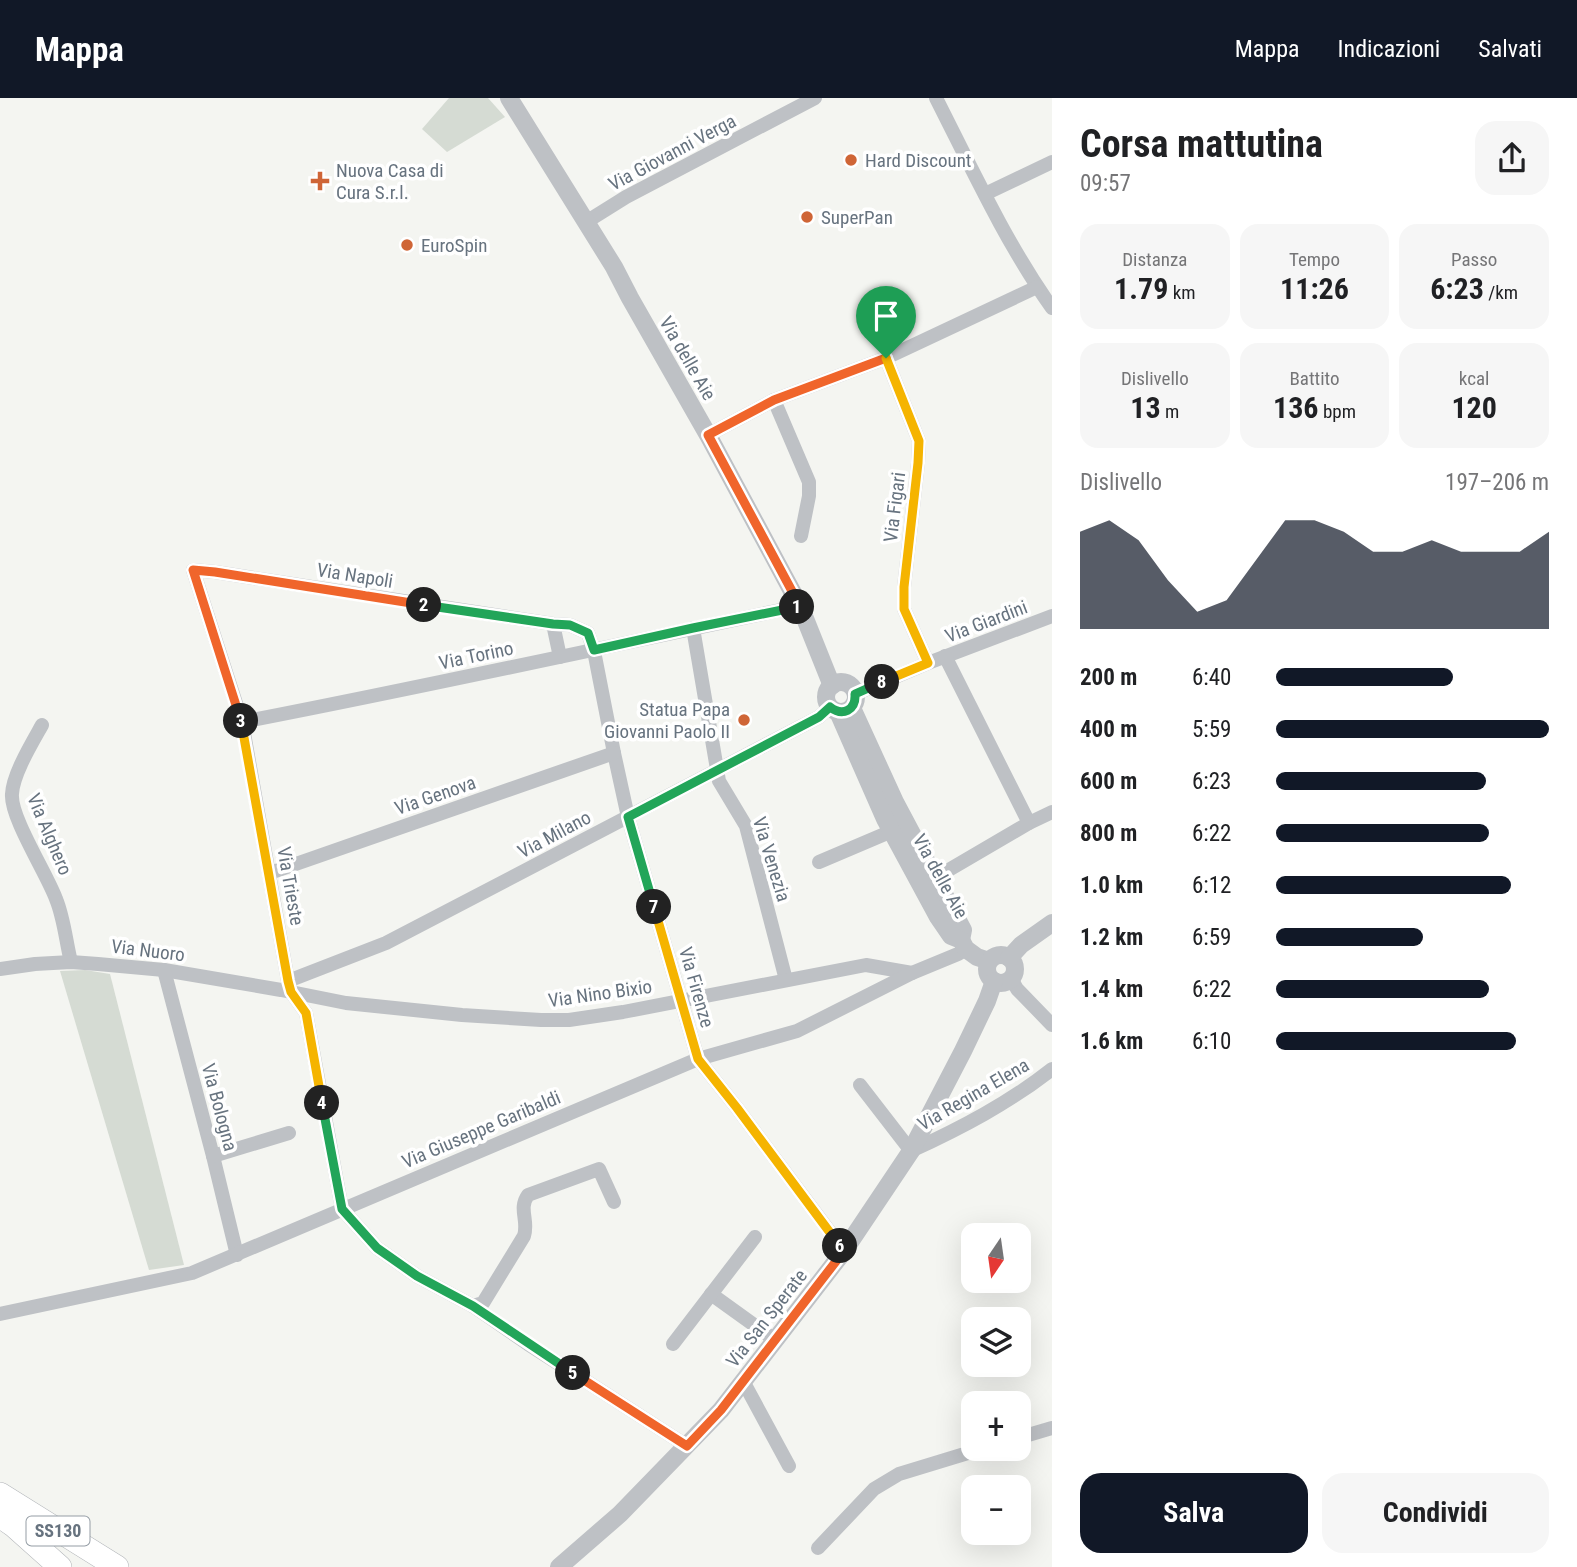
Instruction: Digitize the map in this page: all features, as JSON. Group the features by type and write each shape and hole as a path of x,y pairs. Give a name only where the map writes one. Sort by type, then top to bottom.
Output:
{"main road":[{"name":"SS130","path":"0,1494 117,1567"},
{"name":"SS130","path":"0,1516 60,1567"}],"street":[{"name":"Via delle Aie","path":"509,98 614,267 708,435 800,606 832,686"},
{"name":"Via Giovanni Verga","path":"586,222 626,197 815,98"},
{"path":"936,98 985,194 1037,287 1052,308"},
{"path":"985,194 1052,162"},
{"path":"708,435 774,400 886,358 1037,287"},
{"name":"Via Figari","path":"886,358 919,441 904,609 928,663"},
{"path":"774,400 809,482 801,536"},
{"name":"Via Napoli","path":"193,570 570,625 588,633 594,650"},
{"name":"Via Trieste","path":"193,570 242,722 289,986 306,1013 342,1209"},
{"name":"Via Torino","path":"242,722 800,606"},
{"name":"Via Giardini","path":"844,705 928,663 1052,616"},
{"path":"553,624 560,657"},
{"name":"Via Venezia","path":"693,628 719,781 746,827 786,980"},
{"name":"Via Firenze","path":"594,650 628,817 698,1059 844,1251"},
{"path":"945,656 1029,823"},
{"path":"845,683 853,689 844,705 826,699 832,686 845,683"},
{"name":"Via delle Aie","path":"844,705 866,777 935,878 963,930 963,944"},
{"name":"Via Milano","path":"289,986 386,943 844,705"},
{"name":"Via Alghero","path":"42,724 24,760 12,794 13,807 57,900 71,962"},
{"name":"Via Genova","path":"270,873 614,753"},
{"path":"935,878 1052,812"},
{"name":"Via delle Aie","path":"899,828 938,917 951,936 977,957 989,961"},
{"path":"819,862 899,828"},
{"path":"1009,958 1021,945 1052,923"},
{"name":"Via Giuseppe Garibaldi","path":"0,1314 192,1273 698,1059 797,1031 912,973 958,954 963,944"},
{"path":"1003,980 1015,970 1013,961 1001,954 989,961 987,970 990,978 1003,980 1017,989 1052,1025"},
{"name":"Via Nuoro","path":"0,969 71,962 164,970 289,986"},
{"name":"Via Nino Bixio","path":"289,986 345,1003 462,1015 569,1020 866,965 912,973"},
{"name":"Via Bologna","path":"164,970 237,1255"},
{"name":"Via San Sperate","path":"559,1567 620,1514 721,1410 844,1251 911,1151 987,1001 1003,980"},
{"name":"Via Regina Elena","path":"911,1151 956,1130 1024,1091 1052,1069"},
{"path":"860,1084 911,1151"},
{"path":"213,1156 289,1133"},
{"path":"473,1306 483,1304 524,1236 527,1226 523,1202 528,1195 599,1169 614,1202"},
{"path":"342,1209 377,1248 417,1276 473,1306 687,1446"},
{"path":"673,1344 755,1237"},
{"path":"711,1294 775,1340"},
{"path":"743,1381 789,1466"},
{"path":"1031,1434 1052,1428"},
{"path":"818,1548 874,1489 899,1474 961,1455"}],"shaded area":[{"path":"449,98 488,98 505,117 447,152 422,129"},
{"path":"85,970 110,974 184,1265 149,1270 60,971"}],"place":[{"name":"Hard Discount","path":"851,160"},
{"name":"Nuova Casa di Cura S.r.l.","path":"320,181"},
{"name":"SuperPan","path":"807,217"},
{"name":"EuroSpin","path":"407,245"},
{"name":"Statua Papa Giovanni Paolo II","path":"744,720"}],"route":[{"path":"886,358 919,441 904,609 928,663 855,694 852,708 838,712 830,707 819,717 628,817 698,1059 844,1251 721,1410 687,1446 473,1306 417,1276 377,1248 342,1209 306,1013 291,992 288,981 242,722 193,570 570,625 588,633 594,650 800,606 708,435 774,400 886,358"}]}
